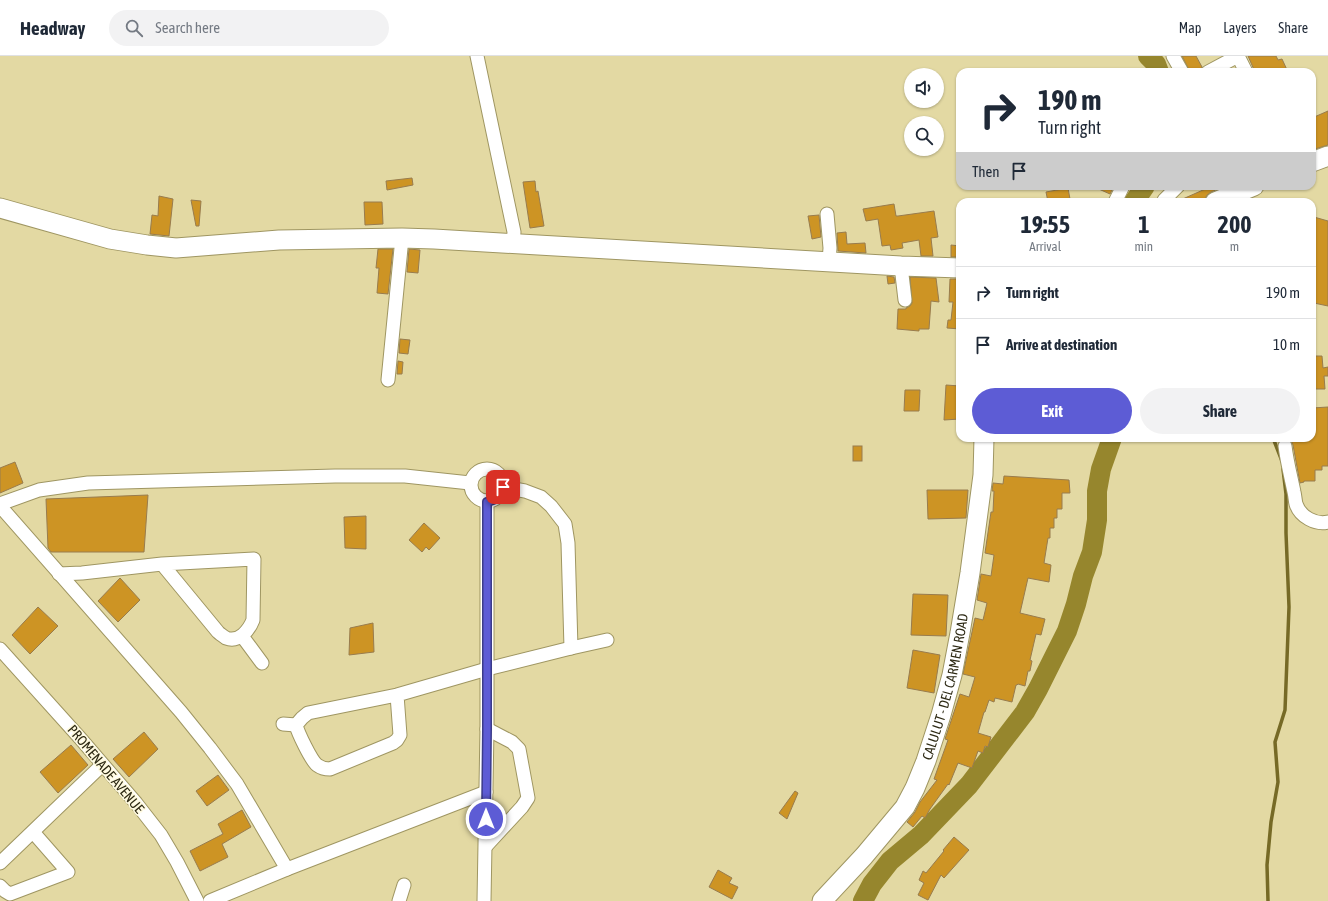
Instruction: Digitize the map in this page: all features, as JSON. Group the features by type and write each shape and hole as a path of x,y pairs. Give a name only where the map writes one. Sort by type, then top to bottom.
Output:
{"main road":[{"path":"1316,160 1328,156"},
{"path":"1225,198 1244,190"},
{"path":"0,208 110,239 176,248 279,240 402,238 956,268"},
{"name":"CALULUT - DEL CARMEN ROAD","path":"822,901 864,856 905,807 915,788 926,761 952,675 979,513 984,475 984,442"}],"street":[{"path":"477,56 514,232 513,244"},
{"path":"1173,56 1180,68"},
{"path":"1216,68 1238,56 1244,68"},
{"path":"1166,198 1174,190"},
{"path":"827,214 830,248 829,262"},
{"path":"388,380 402,238"},
{"path":"901,266 905,300"},
{"path":"1285,446 1296,503 1300,511 1308,519 1322,523 1328,522"},
{"path":"489,468 497,472 502,479 503,487 500,495 495,500 487,502 478,500 471,492 470,482 473,475 480,470 489,468"},
{"path":"287,869 237,784 210,748 181,712 0,505 38,490 88,482 335,476 398,476 470,482"},
{"path":"503,487 525,491 540,497 551,506 566,524 568,543 571,648"},
{"path":"484,901 487,729 487,502"},
{"path":"59,574 82,573 162,564 254,559 253,620 250,628 242,636 226,638 218,632 162,564"},
{"path":"242,636 262,663"},
{"path":"397,695 400,735 397,740 393,744 330,769 322,768 317,765 298,733 290,725 308,713 397,695 487,669 607,640"},
{"name":"PROMENADE AVENUE","path":"0,649 136,803 161,835 197,901"},
{"path":"486,846 522,807 528,798 519,750 512,742 487,729"},
{"path":"0,863 102,765"},
{"path":"210,901 287,869 486,792"},
{"path":"0,886 10,894 68,872 33,832"},
{"path":"399,901 404,885"}],"building":[{"path":"1182,56 1196,56 1202,68 1188,68"},
{"path":"1248,56 1276,56 1278,60 1282,59 1286,68 1253,68"},
{"path":"1328,111 1328,145 1316,149 1316,116"},
{"path":"412,178 413,185 387,190 386,181"},
{"path":"535,181 544,226 530,228 523,182"},
{"path":"1068,190 1070,198 1047,198 1046,192"},
{"path":"1101,190 1112,190 1110,194"},
{"path":"1203,190 1216,190 1207,195 1206,198 1185,198"},
{"path":"159,196 173,199 169,236 150,234 152,215 158,216"},
{"path":"191,200 201,201 199,226 196,226"},
{"path":"364,202 382,202 383,224 365,225"},
{"path":"894,204 896,216 934,211 938,237 931,238 933,256 921,256 919,240 902,243 903,248 891,250 890,245 882,246 878,219 866,221 863,209"},
{"path":"819,215 821,237 812,239 808,216"},
{"path":"1316,218 1328,221 1328,306 1316,303"},
{"path":"846,232 847,244 865,243 866,253 838,251 837,233"},
{"path":"951,245 956,246 956,257 951,257"},
{"path":"378,249 393,249 388,294 377,293 379,268 376,268"},
{"path":"409,249 420,250 418,273 407,272"},
{"path":"887,276 894,277 895,283 888,284"},
{"path":"910,277 936,278 939,302 931,301 929,329 919,329 919,331 897,329 898,309 906,309 912,303"},
{"path":"950,279 956,279 956,329 947,328 948,320 951,320 953,302 949,302"},
{"path":"400,339 410,340 408,354 399,353"},
{"path":"1316,356 1322,356 1323,368 1328,367 1328,376 1324,376 1325,389 1316,389"},
{"path":"398,361 403,362 402,374 397,374"},
{"path":"946,385 956,386 956,419 944,420"},
{"path":"905,390 920,390 919,411 904,411"},
{"path":"1328,407 1328,466 1322,466 1322,470 1315,470 1315,481 1304,481 1300,483 1292,442 1316,442 1316,408"},
{"path":"853,446 862,446 862,461 853,461"},
{"path":"15,462 23,483 0,493 0,468"},
{"path":"1004,476 1069,480 1070,493 1062,493 1062,509 1057,509 1057,518 1054,518 1054,528 1050,528 1050,538 1048,538 1044,563 1051,565 1049,582 1028,578 1020,613 1045,619 1041,635 1036,634 1030,660 1032,661 1030,671 1028,671 1025,686 1018,684 1016,685 1012,702 995,698 994,702 989,700 978,733 991,737 988,747 985,746 983,753 978,751 972,768 958,763 949,785 948,784 925,818 922,816 913,827 907,822 937,780 934,779 948,740 945,739 960,694 969,697 975,677 963,674 975,618 983,620 987,603 977,600 981,574 991,576 994,555 985,553 991,512 993,512 993,483 1003,484"},
{"path":"927,490 968,490 966,518 928,519"},
{"path":"148,495 144,552 51,552 48,548 46,499"},
{"path":"366,516 366,549 345,548 344,517"},
{"path":"424,523 440,538 429,550 426,547 422,552 409,540"},
{"path":"120,578 140,600 118,622 98,601"},
{"path":"913,594 948,595 946,636 911,635"},
{"path":"38,607 58,626 30,654 12,635"},
{"path":"373,623 374,652 349,655 350,628"},
{"path":"913,650 940,655 934,693 907,688"},
{"path":"144,732 158,749 129,777 113,759"},
{"path":"71,745 88,765 58,793 40,772"},
{"path":"218,775 229,790 207,806 196,791"},
{"path":"795,791 798,793 787,819 779,813"},
{"path":"242,810 251,827 222,844 228,857 200,871 190,851 223,834 218,824"},
{"path":"954,837 969,850 944,878 941,875 928,900 918,895 924,883 919,880 923,871 926,873"},
{"path":"718,870 732,878 729,883 738,887 732,899 709,887"}],"waterway":[{"path":"1148,56 1156,64 1158,68"},
{"path":"1137,198 1142,190"},
{"path":"863,901 872,884 890,861 921,835 969,785 1025,712 1038,689 1067,631 1083,576 1092,552 1097,520 1097,491 1101,469 1111,442"},
{"path":"1275,442 1282,461"},
{"path":"1268,901 1267,865 1271,822 1278,782 1275,742 1285,710 1289,607 1286,494 1283,469"}],"route":[{"path":"486,819 487,502 495,500 500,495 503,487"}]}
